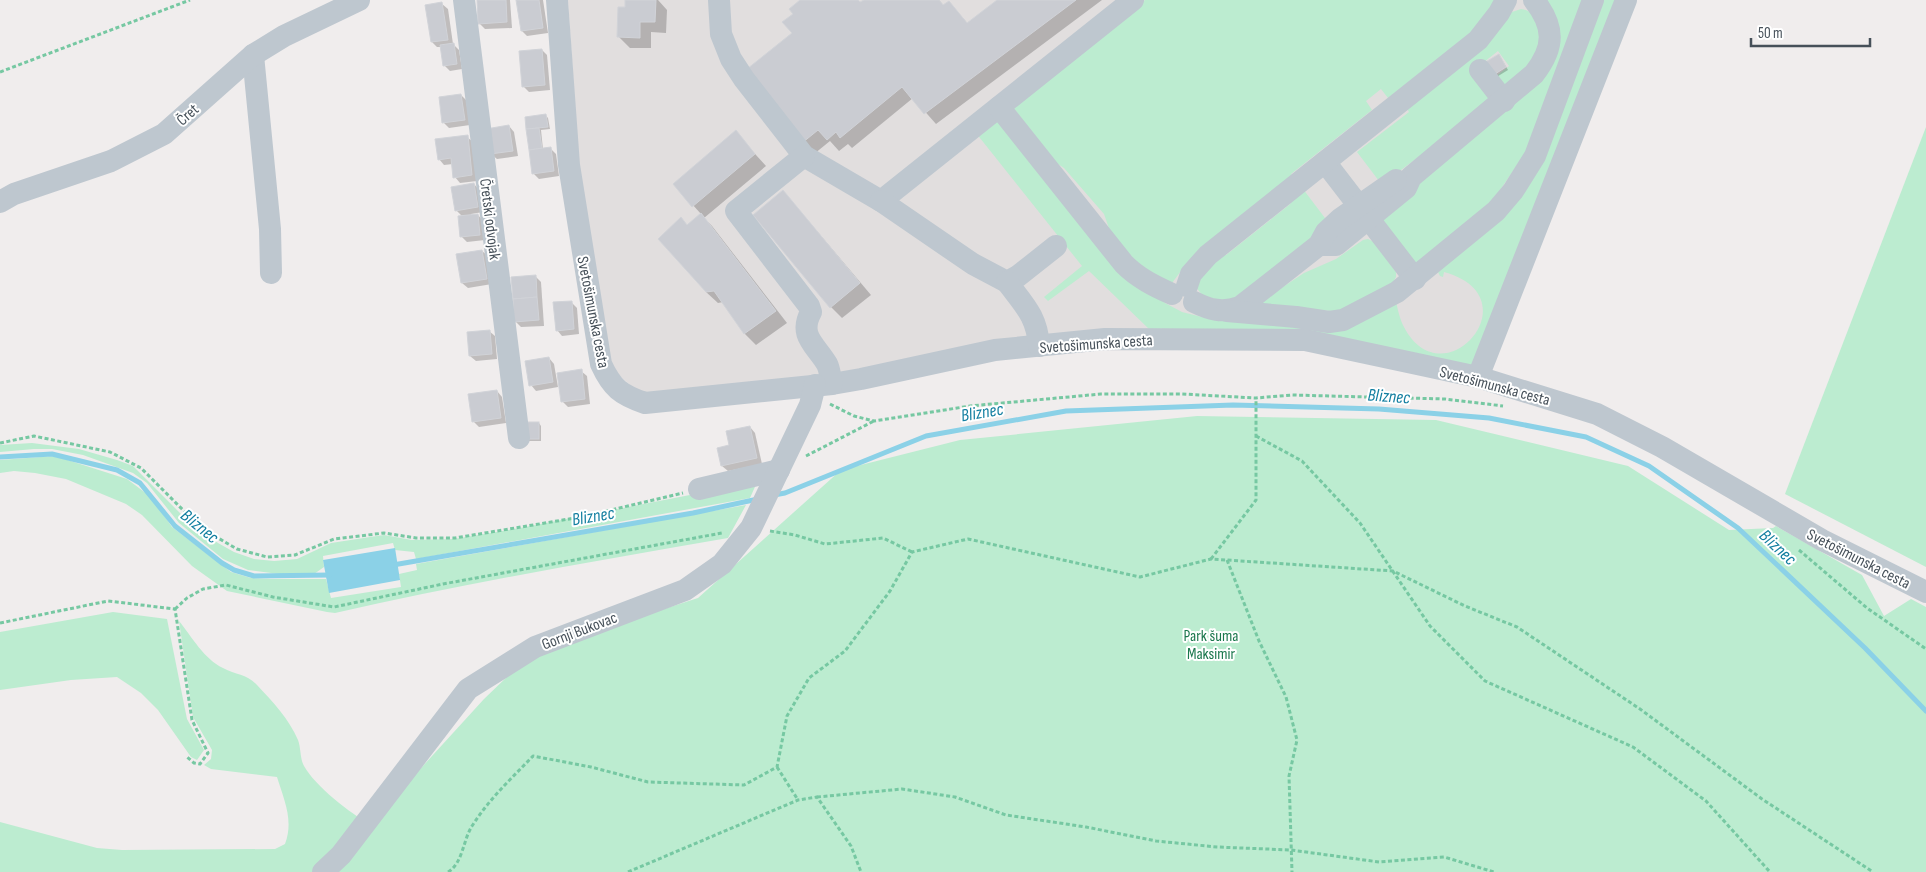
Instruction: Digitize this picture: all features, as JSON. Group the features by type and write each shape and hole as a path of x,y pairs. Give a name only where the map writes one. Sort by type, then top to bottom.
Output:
{"street":[{"name":"Čret","path":"0,202 14,194 111,161 164,134 253,55 284,36 359,0"},
{"name":"Čretski odvojak","path":"464,0 519,438"},
{"name":"Svetošimunska cesta","path":"557,0 569,165 601,364 607,378 617,390 631,399 645,403 819,392 860,379 995,350 1038,346 1124,339 1305,340 1478,377 1597,414 1662,447 1822,540 1926,592"},
{"path":"719,0 721,34 731,59 744,79 804,156 881,201 954,251 1007,282 1031,314 1036,325 1038,346"},
{"path":"881,201 1133,0"},
{"path":"1184,294 1191,274 1208,255 1478,40 1499,13 1506,0"},
{"path":"1227,311 1240,308 1319,245 1326,232 1406,188 1411,177 1534,74 1542,64 1549,49 1550,40 1548,22 1544,12 1534,0"},
{"path":"999,107 1124,264 1132,272 1149,283 1184,294 1209,310 1296,317 1329,322 1343,320 1397,292 1496,211 1523,176 1535,156 1593,0"},
{"path":"1478,377 1626,0"},
{"path":"253,55 270,229 271,273"},
{"path":"1480,70 1504,101"},
{"path":"804,156 736,211 809,306 811,312 807,320 806,333 828,366 819,392"},
{"path":"1325,162 1414,279"},
{"path":"1007,282 1018,276 1056,246"},
{"name":"Gornji Bukovac","path":"322,872 341,855 468,689 535,647 684,590 722,564 755,519 819,392"},
{"path":"699,489 776,476"}],"path":[{"path":"0,72 190,0"},
{"path":"819,392 832,404 854,416 874,421"},
{"path":"776,476 874,421 970,406 1101,394 1182,394 1256,398 1292,395 1445,399 1511,407"},
{"path":"1211,559 1256,500 1256,398"},
{"path":"0,443 34,436 110,452 141,468 188,515 213,535 237,549 268,557 295,555 334,539 384,533 416,538 455,538 581,517 699,489"},
{"path":"1256,436 1302,461 1360,523 1430,626 1485,681 1633,748 1706,801 1770,872"},
{"path":"755,519 795,535 825,544 883,538 912,552 968,539 1140,577 1211,559 1393,571 1465,606 1517,627 1640,709 1762,799 1873,872"},
{"path":"0,623 108,601 175,609 187,598 203,589 226,585 273,597 334,607 442,584 722,533"},
{"path":"1795,546 1867,608 1926,649"},
{"path":"798,800 777,767 787,716 809,678 845,651 890,591 912,552"},
{"path":"1227,560 1259,641 1286,697 1297,740 1289,776 1292,872"},
{"path":"175,609 192,720 208,753 200,764 194,763 187,757"},
{"path":"448,872 455,868 472,826 500,790 533,756 591,767 648,782 744,785 777,767"},
{"path":"628,872 798,800 902,789 955,798 1006,815 1156,841 1291,850 1379,862 1444,857 1494,872"},
{"path":"817,797 851,846 861,872"}],"shaded area":[{"path":"568,0 1620,0 1473,370 1302,334 1067,338 793,382 644,397 607,365 582,210"}],"green space":[{"path":"1145,0 1499,0 1478,29 1388,98 1381,89 1366,101 1372,110 1291,174 1294,178 1184,267 1172,283 1135,267 1111,234 1104,214 1064,168 1055,162 1012,106"},
{"path":"1543,0 1586,0 1534,140 1494,199 1416,265 1380,222 1422,176 1547,72"},
{"path":"1600,0 1620,0 1480,370 1149,329 1089,271 1048,301 1044,297 1082,266 976,133 1000,115 1165,303 1182,312 1210,319 1302,323 1396,302 1404,327 1421,347 1440,354 1458,349 1473,337 1482,320 1482,302 1470,285 1444,272 1443,277 1440,276 1438,272 1499,215"},
{"path":"1521,9 1528,11 1536,20 1539,34 1539,54 1507,88 1495,77 1509,66 1498,51 1474,70 1494,101 1401,170 1379,181 1357,152 1409,112 1406,107 1512,12"},
{"path":"1926,127 1926,567 1785,494"},
{"path":"1303,189 1328,222 1287,262 1228,302 1203,296 1195,286 1221,253 1226,255 1289,205"},
{"path":"1368,239 1374,242 1396,272 1396,277 1392,284 1346,312 1262,306 1263,300 1304,273 1336,259 1363,240"},
{"name":"Park šuma Maksimir","path":"1197,416 1436,420 1628,466 1729,530 1773,528 1776,526 1862,575 1884,616 1911,599 1926,607 1926,872 0,872 0,822 97,848 122,850 275,849 285,844 289,827 288,818 277,777 211,769 204,765 211,759 212,750 193,717 179,621 210,659 223,668 253,681 275,704 298,740 303,763 309,774 334,799 370,824 484,699 534,651 698,598 841,470 960,440"},
{"path":"32,443 79,449 133,466 182,515 218,543 234,552 254,559 274,561 297,559 331,543 384,535 412,540 454,539 520,528 758,480 750,498 416,559 414,552 395,550 393,543 323,556 324,567 314,574 279,574 248,570 223,559 179,523 147,483 133,473 83,455 52,449 0,452 0,445"},
{"path":"55,456 127,479 151,497 172,527 231,572 251,578 326,579 331,598 401,587 399,574 417,570 416,564 746,505 728,538 482,582 335,613 227,591 192,566 142,515 126,504 66,479 14,471 0,473 0,460"},
{"path":"113,612 167,619 187,719 204,750 197,760 191,757 158,710 141,693 117,677 71,680 0,690 0,632"}],"water":[{"path":"395,548 400,580 329,593 323,560"}],"building":[{"path":"477,0 506,0 507,22 478,24"},
{"path":"516,0 539,0 543,28 521,31"},
{"path":"625,0 656,0 655,22 640,22 640,38 617,37 618,7 625,7"},
{"path":"800,0 858,0 860,2 864,0 939,0 943,5 949,1 967,23 997,0 1076,0 924,114 902,87 840,138 836,132 827,140 818,130 802,143 747,69 792,33 782,22 793,14 789,9"},
{"path":"442,2 448,40 431,42 425,5"},
{"path":"454,43 457,64 443,66 440,45"},
{"path":"542,49 545,85 522,87 519,51"},
{"path":"1499,54 1506,67 1492,76 1484,63"},
{"path":"461,94 465,120 442,123 439,97"},
{"path":"546,114 548,127 526,129 525,117"},
{"path":"509,125 513,151 490,154 486,129"},
{"path":"539,128 542,148 529,150 526,129"},
{"path":"736,130 755,154 692,207 673,184"},
{"path":"468,135 472,175 453,178 451,158 438,160 435,139"},
{"path":"551,147 554,171 532,174 529,150"},
{"path":"474,183 478,207 455,211 451,187"},
{"path":"783,190 860,283 830,308 753,215"},
{"path":"701,213 776,311 744,334 714,291 706,292 658,239 681,217 687,225"},
{"path":"478,214 480,235 460,237 458,216"},
{"path":"482,250 487,279 461,283 456,254"},
{"path":"536,275 537,297 513,299 511,277"},
{"path":"537,297 539,320 514,322 513,299"},
{"path":"572,301 574,329 556,331 553,302"},
{"path":"490,330 492,354 469,356 467,332"},
{"path":"549,357 553,382 529,386 525,361"},
{"path":"582,369 585,399 561,402 557,373"},
{"path":"497,390 501,418 472,422 468,394"},
{"path":"524,422 539,422 539,439 524,439"},
{"path":"750,426 757,458 721,466 717,448 729,445 726,431"}],"waterway":[{"name":"Bliznec","path":"774,495 785,493 926,436 1066,411 1233,405 1379,409 1489,418 1586,437 1649,466 1738,528 1865,648 1926,711"},
{"name":"Bliznec","path":"0,457 52,454 117,470 140,483 175,526 222,563 234,570 254,576 330,575"},
{"name":"Bliznec","path":"393,565 693,513 758,499"}]}
